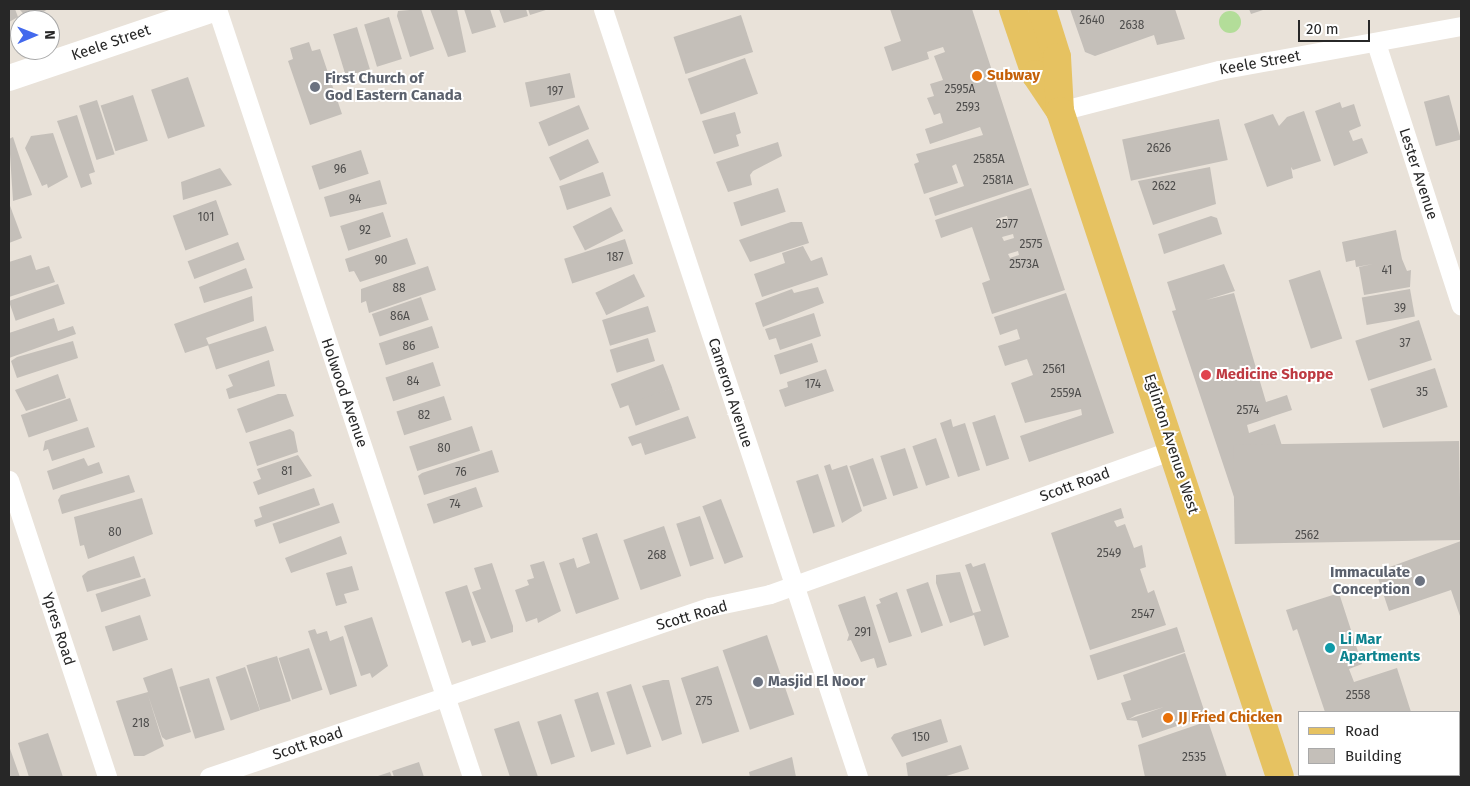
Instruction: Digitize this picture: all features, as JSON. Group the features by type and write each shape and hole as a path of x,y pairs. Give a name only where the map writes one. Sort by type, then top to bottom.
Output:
{"main road":[{"name":"Keele Street","path":"9,78 215,9"},
{"name":"Eglinton Avenue West","path":"1012,9 1035,74 1060,111 1280,777"},
{"name":"Eglinton Avenue West","path":"1042,9 1058,57 1060,111"}],"street":[{"name":"Holwood Avenue","path":"215,9 472,777"},
{"name":"Cameron Avenue","path":"603,9 858,777"},
{"name":"Keele Street","path":"1060,111 1219,70 1376,43 1461,26"},
{"name":"Lester Avenue","path":"1376,43 1461,306"},
{"name":"Scott Road","path":"209,777 709,607 750,600 1173,450"},
{"name":"Ypres Road","path":"9,480 107,777"}],"green space":[{"path":"1230,11 1238,14 1241,22 1238,30 1230,33 1222,30 1219,22 1222,14"}],"building":[{"path":"9,9 15,9 10,10 9,22"},
{"path":"22,9 48,9 20,10"},
{"path":"421,9 434,49 410,57 397,16 398,11"},
{"path":"430,9 457,9 466,52 448,57"},
{"path":"464,9 490,9 496,27 472,34"},
{"path":"499,9 526,9 528,16 504,23"},
{"path":"528,9 549,9 530,15"},
{"path":"890,9 972,9 1029,185 935,216 929,198 964,186 956,164 952,166 958,183 924,194 914,164 919,162 916,154 983,135 980,127 930,144 925,129 943,123 940,113 934,115 927,98 934,96 930,84 943,80 934,56 945,52 943,47 927,52 929,59 892,71 884,47 901,41"},
{"path":"1070,9 1175,9 1185,39 1157,45 1154,35 1095,56 1085,52"},
{"path":"1249,9 1266,9 1251,14"},
{"path":"741,15 753,52 686,74 673,37"},
{"path":"389,17 402,59 377,67 364,25"},
{"path":"357,27 370,69 346,76 333,34"},
{"name":"First Church of God Eastern Canada","path":"309,42 312,51 320,49 342,114 310,125 288,61 293,59 290,48"},
{"path":"745,58 758,94 701,115 688,79"},
{"path":"570,73 575,97 530,107 525,83"},
{"path":"188,77 205,126 168,139 151,90"},
{"path":"133,95 148,141 115,151 101,106"},
{"path":"1449,95 1461,139 1436,146 1424,102"},
{"path":"97,100 115,154 97,160 79,106"},
{"path":"1340,102 1342,108 1354,104 1361,126 1349,131 1353,141 1362,138 1368,153 1334,166 1315,111"},
{"path":"579,105 589,129 549,146 538,122"},
{"path":"1304,111 1321,161 1293,170 1291,167 1293,178 1267,187 1244,124 1273,114 1279,126 1287,117"},
{"path":"735,112 741,133 736,135 739,146 714,154 702,121"},
{"path":"77,115 95,172 89,174 92,184 81,188 57,121"},
{"path":"1219,119 1228,160 1131,181 1122,140"},
{"path":"53,133 68,177 48,188 47,184 42,186 25,148 31,136"},
{"path":"13,137 32,195 13,201 9,139"},
{"path":"588,139 599,163 560,181 549,157"},
{"path":"778,142 782,156 753,171 750,175 752,185 728,192 716,162"},
{"path":"361,150 369,174 319,190 312,166"},
{"path":"1210,167 1216,204 1153,225 1138,181"},
{"path":"220,168 232,185 183,200 181,182"},
{"path":"603,172 611,196 567,210 559,186"},
{"path":"380,180 387,204 330,217 324,197"},
{"path":"778,188 786,212 741,226 733,203"},
{"path":"1031,188 1065,290 992,314 982,283 990,280 972,227 941,238 935,220","holes":["1007,216 1008,220 998,224 996,219","1013,234 1014,238 1004,241 1002,237","1018,251 1019,255 1010,258 1008,254"]},
{"path":"216,200 229,235 185,251 173,216"},
{"path":"9,203 22,238 9,243"},
{"path":"611,207 623,231 585,251 573,227"},
{"path":"383,212 391,237 348,251 340,226"},
{"path":"1211,216 1217,218 1222,234 1164,254 1158,234"},
{"path":"791,222 802,222 809,243 750,262 739,240"},
{"path":"1396,230 1402,259 1407,271 1411,270 1410,287 1364,295 1359,267 1373,264 1356,267 1355,260 1346,262 1342,242"},
{"path":"407,238 416,264 360,282 354,271 349,272 345,259"},
{"path":"625,239 633,264 572,284 564,259"},
{"path":"238,242 245,260 194,279 188,261"},
{"path":"803,246 811,261 822,257 828,275 762,297 754,274 785,263 782,253"},
{"path":"31,255 36,270 49,266 55,282 9,297 9,262"},
{"path":"1224,264 1235,291 1206,300 1234,293 1266,402 1287,395 1292,410 1247,425 1249,433 1275,424 1285,455 1260,463 1262,468 1309,452 1317,473 1235,500 1172,311 1176,310 1167,282"},
{"path":"428,266 436,290 369,313 366,301 361,303 361,289"},
{"path":"246,268 253,288 204,303 199,287"},
{"path":"1320,270 1342,338 1311,349 1289,280"},
{"path":"634,274 645,296 606,315 595,293"},
{"path":"58,284 65,304 16,321 9,301"},
{"path":"818,287 824,303 763,327 755,303 792,289 794,293"},
{"path":"1410,289 1415,317 1367,325 1362,298"},
{"path":"1066,293 1114,433 1029,462 1020,436 1082,415 1081,409 1025,423 1011,383 1033,375 1027,359 1005,366 998,346 1020,339 1017,329 1000,335 994,317"},
{"path":"252,296 254,321 206,338 209,345 185,353 174,324"},
{"path":"421,297 429,320 380,337 372,314"},
{"path":"648,306 656,332 610,346 602,320"},
{"path":"814,313 821,336 780,350 776,338 769,340 765,329"},
{"path":"54,318 58,331 73,326 76,334 9,358 9,333"},
{"path":"1419,320 1432,360 1368,381 1355,341"},
{"path":"266,326 274,351 216,370 208,345"},
{"path":"432,326 439,348 386,365 379,343"},
{"path":"648,338 655,361 617,373 610,350"},
{"path":"73,341 78,358 17,378 11,361 17,357"},
{"path":"812,343 818,362 780,374 774,355"},
{"path":"269,360 275,386 229,399 226,389 233,386 228,375"},
{"path":"433,362 441,386 393,401 385,377"},
{"path":"663,364 672,388 620,408 611,384"},
{"path":"1435,368 1448,407 1383,428 1370,389"},
{"path":"826,369 834,391 785,407 779,390 788,387 787,382"},
{"path":"58,374 66,398 26,411 15,390"},
{"path":"672,388 680,410 636,426 628,404"},
{"path":"278,394 286,394 294,416 246,433 237,409"},
{"path":"444,396 452,420 404,435 396,411"},
{"path":"70,398 78,421 29,438 21,415"},
{"path":"995,415 1009,459 986,466 972,422"},
{"path":"688,416 696,438 645,455 641,443 632,446 628,437"},
{"path":"951,419 953,427 965,423 980,470 958,477 940,423"},
{"path":"472,426 480,451 417,471 409,446"},
{"path":"88,427 95,447 52,461 48,449 43,451 45,441"},
{"path":"290,429 294,432 298,452 257,466 249,442"},
{"path":"936,438 950,478 926,486 912,446"},
{"path":"1459,441 1461,540 1235,544 1233,445"},
{"path":"905,448 918,488 893,496 880,456"},
{"path":"492,450 499,472 424,495 418,476 422,473"},
{"path":"298,455 312,476 258,495 253,482 261,479 257,469"},
{"path":"84,458 88,466 99,462 103,473 53,490 47,471"},
{"path":"873,458 887,499 863,507 849,466"},
{"path":"830,464 832,470 847,465 862,511 842,523 824,466"},
{"path":"818,474 835,526 813,533 796,481"},
{"path":"129,475 135,492 62,514 58,500 61,495"},
{"path":"476,487 483,507 434,524 427,504"},
{"path":"314,488 320,505 256,527 254,520 262,517 259,507"},
{"path":"142,498 153,534 88,559 84,545 80,546 74,517"},
{"path":"721,499 743,557 725,564 702,506"},
{"path":"333,503 340,523 279,544 272,524"},
{"path":"1121,508 1124,518 1114,521 1117,527 1125,524 1134,548 1142,545 1146,567 1140,569 1148,593 1154,590 1166,625 1090,650 1051,533"},
{"path":"700,516 714,559 690,567 676,524"},
{"path":"664,526 681,576 641,590 623,540"},
{"path":"597,533 619,599 576,614 559,563 574,558 577,568 590,563 582,538"},
{"path":"341,536 347,554 291,573 285,558"},
{"name":"Immaculate Conception","path":"1461,541 1461,619 1451,590 1389,611 1376,572"},
{"path":"134,556 141,577 87,592 82,576 88,571"},
{"path":"544,561 561,611 538,623 537,618 526,622 515,590 529,585 527,580 534,578 530,565"},
{"path":"492,563 513,626 513,632 491,639 472,592 481,589 474,568"},
{"path":"971,563 973,567 985,563 1009,637 984,646 974,615 950,623 936,583 936,575 960,572 973,613 981,611 965,565"},
{"path":"352,566 359,590 344,594 347,603 336,606 326,573"},
{"path":"145,578 151,596 101,612 96,594"},
{"path":"928,582 943,625 921,633 906,589"},
{"path":"467,585 486,642 472,646 470,640 462,643 445,592"},
{"path":"897,592 912,636 889,643 876,605 881,603 879,599"},
{"name":"Li Mar Apartments","path":"1339,593 1362,664 1349,669 1354,682 1397,668 1411,711 1325,711 1297,629 1293,631 1286,610"},
{"path":"865,596 887,665 877,668 874,658 861,662 851,640 847,641 849,635 838,605"},
{"path":"140,615 148,640 113,651 105,626"},
{"path":"372,617 388,666 372,678 370,673 361,676 344,626"},
{"path":"1177,627 1185,652 1098,680 1090,655"},
{"path":"315,629 317,634 327,631 330,641 343,636 357,686 330,695 308,631"},
{"name":"Masjid El Noor","path":"767,635 794,714 750,730 723,650"},
{"path":"309,648 323,690 292,700 279,658"},
{"path":"1185,653 1206,716 1142,738 1137,721 1127,720 1121,703 1131,700 1123,675","holes":["1164,707 1129,719 1136,715"]},
{"path":"277,656 291,701 260,710 246,665"},
{"path":"718,666 739,732 702,744 681,678"},
{"path":"245,667 260,710 231,721 216,677"},
{"path":"172,668 191,732 166,740 162,737 148,695 164,746 144,756 134,756 116,701 148,692 143,678"},
{"path":"209,678 225,730 195,739 179,687"},
{"path":"669,680 682,734 662,741 642,686"},
{"path":"631,684 651,747 627,755 606,692"},
{"path":"598,692 615,744 591,752 574,700"},
{"path":"561,714 575,757 551,765 537,722"},
{"path":"941,719 948,742 902,757 891,738 894,734"},
{"path":"519,721 538,777 510,777 494,729"},
{"path":"1208,721 1227,777 1145,777 1138,745"},
{"path":"48,733 63,777 29,777 18,743"},
{"path":"961,745 969,769 943,777 908,777 906,763"},
{"path":"9,746 20,777 9,777"},
{"path":"792,757 796,777 750,777 749,772"},
{"path":"419,762 424,777 394,777 392,771"},
{"path":"390,772 392,777 375,777"}],"place":[{"name":"Subway","path":"977,76"},
{"name":"First Church of God Eastern Canada","path":"315,87"},
{"name":"Medicine Shoppe","path":"1206,375"},
{"name":"Immaculate Conception","path":"1420,581"},
{"name":"Li Mar Apartments","path":"1330,648"},
{"name":"Masjid El Noor","path":"758,682"},
{"name":"JJ Fried Chicken","path":"1168,718"}]}
